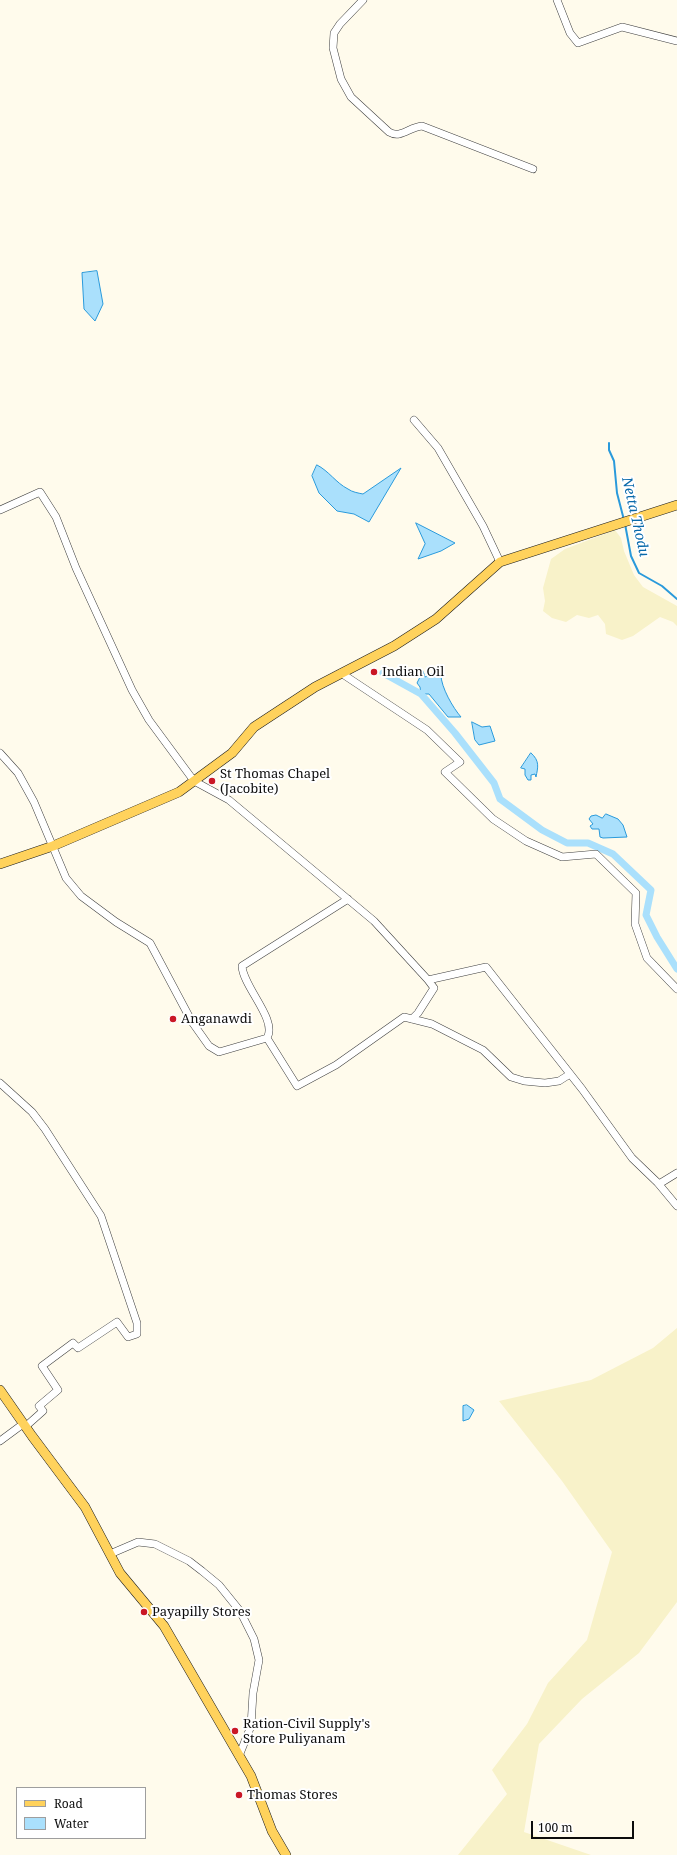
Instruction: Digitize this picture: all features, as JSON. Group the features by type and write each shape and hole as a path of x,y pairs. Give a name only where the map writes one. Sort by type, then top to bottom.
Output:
{"main road":[{"path":"0,864 52,846 179,792 232,753 254,726 315,686 394,646 436,618 500,562 677,505"},
{"path":"0,1390 85,1507 120,1573 164,1626 251,1776 272,1831 286,1855"}],"street":[{"path":"363,0 340,24 334,33 333,48 341,79 351,97 394,136 401,134 414,126 422,126 533,169"},
{"path":"557,0 570,33 578,43 622,27 677,41"},
{"path":"414,420 438,448 483,526 500,562"},
{"path":"0,510 40,492 56,517 76,568 132,690 149,720 194,781 229,800 374,921 428,980 434,988 418,1013 412,1019"},
{"path":"341,673 427,730 449,751 460,762 445,772 493,819 526,841 562,857 596,854 636,893 635,924 647,958 677,989"},
{"path":"0,753 21,779 34,802 66,878 81,896 116,922 150,943 192,1022 209,1046 218,1052 268,1038"},
{"path":"348,899 242,966 249,986 270,1029 268,1038 297,1086 336,1065 404,1017 432,1024 483,1050 511,1076 524,1081 545,1083 559,1081 570,1074"},
{"path":"428,980 486,967 570,1074 632,1158 657,1182 677,1206"},
{"path":"0,1083 32,1112 45,1129 101,1216 137,1323 137,1334 128,1337 118,1322 78,1348 72,1343 42,1366 58,1390 39,1406 43,1411 0,1441"},
{"path":"657,1182 659,1184 677,1173"},
{"path":"110,1554 138,1542 155,1544 189,1561 202,1570 219,1585 240,1611 254,1639 259,1660 253,1693 251,1726 239,1756"}],"shaded area":[{"path":"615,530 621,538 624,551 634,575 643,587 677,606 677,626 673,622 660,617 633,636 622,640 606,634 605,624 598,615 589,618 577,615 566,622 552,618 543,611 545,601 543,588 551,559 565,549"},
{"path":"677,1328 677,1602 639,1653 582,1699 539,1744 524,1832 591,1855 458,1855 507,1794 492,1770 527,1724 548,1683 587,1640 612,1552 562,1481 499,1401 591,1380 653,1348"}],"water":[{"path":"97,271 103,304 95,321 84,309 82,273"},
{"path":"317,465 325,470 340,484 353,492 363,494 401,468 369,522 354,514 337,511 319,493 312,476"},
{"path":"416,523 455,543 441,551 418,559 425,544"},
{"path":"423,671 425,677 435,672 441,675 448,697 461,717 448,717 429,694 421,694 420,687 417,683 420,677 418,673"},
{"path":"472,722 482,727 490,726 495,741 479,745 475,740"},
{"path":"531,753 537,761 538,767 536,777 535,774 531,775 531,780 528,780 525,775 525,769 521,768"},
{"path":"606,814 618,819 623,825 627,837 603,838 600,837 599,829 592,829 590,826 593,824 589,819 591,816 596,815 602,818"},
{"path":"467,1405 474,1410 469,1419 463,1421 463,1406"}],"waterway":[{"name":"Netta Thodu","path":"609,443 609,450 614,461 617,493 624,520"},
{"name":"Netta Thodu","path":"625,524 631,556 639,573 662,586 677,599"},
{"path":"383,673 421,694 455,733 494,783 500,799 542,830 567,843 588,843 613,854 651,890 646,915 657,937 677,969"}],"place":[{"name":"Indian Oil","path":"374,672"},
{"name":"St Thomas Chapel (Jacobite)","path":"212,781"},
{"name":"Anganawdi","path":"173,1019"},
{"name":"Payapilly Stores","path":"144,1612"},
{"name":"Ration-Civil Supply's Store Puliyanam","path":"235,1731"},
{"name":"Thomas Stores","path":"239,1795"}]}
